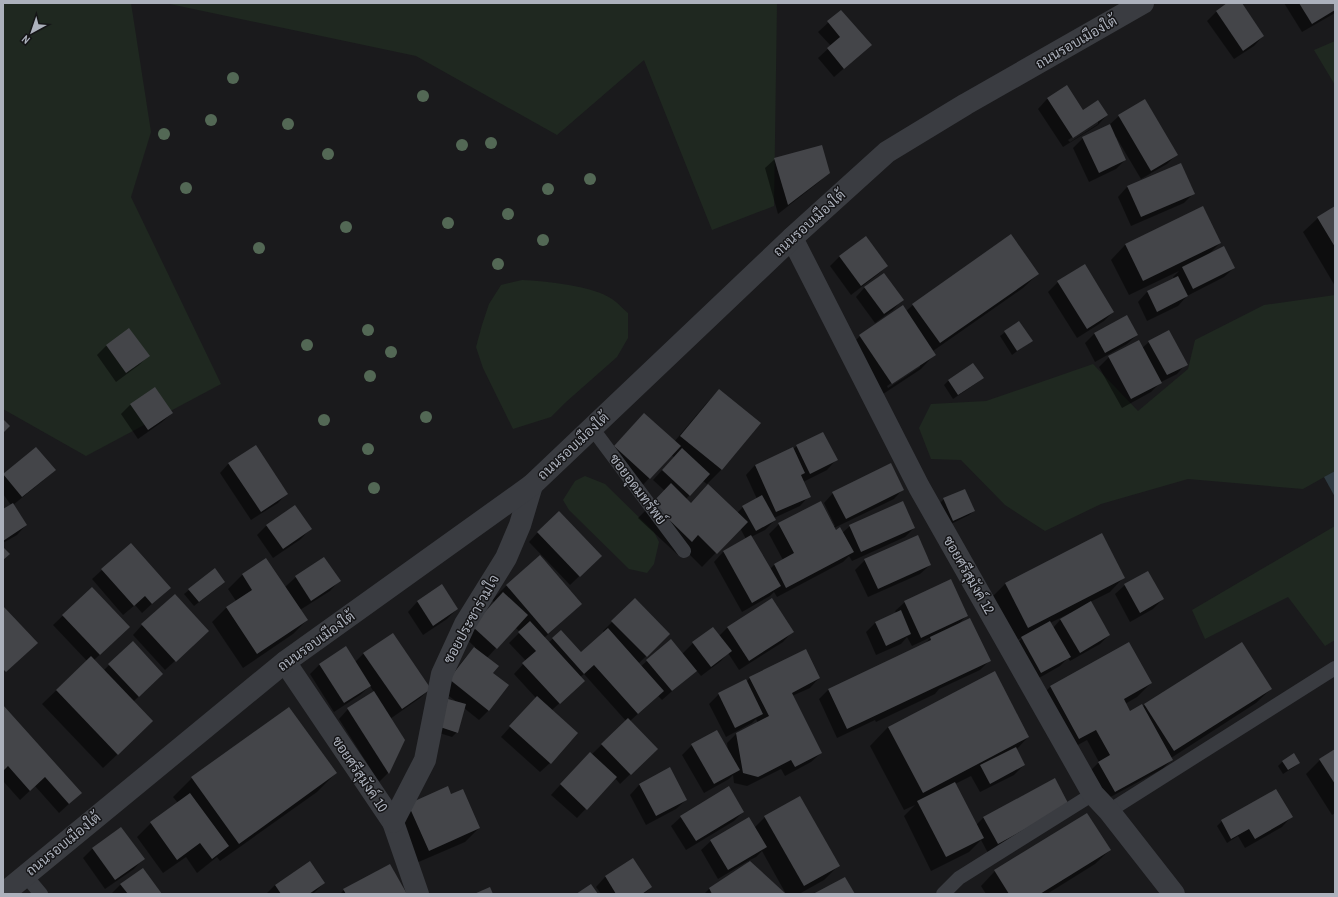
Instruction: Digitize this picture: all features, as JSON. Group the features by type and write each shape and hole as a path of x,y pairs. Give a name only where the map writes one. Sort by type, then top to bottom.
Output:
{"street":[{"name":"ถนนรอบเมืองใต้","path":"3,894 285,662 532,485 792,238 887,152 966,104 1144,3"},
{"name":"ซอยศรีสุมังค์ 12","path":"792,238 919,487 1093,794 1109,811 1174,894"},
{"name":"ซอยประชาร่วมใจ","path":"393,822 425,760 442,674 465,624 506,558 520,525 532,485"},
{"name":"ซอยศรีสุมังค์ 10","path":"285,662 393,822 418,894"}],"lane":[{"name":"ซอยอุดมทรัพย์","path":"592,428 684,551"},
{"path":"1109,811 1335,668"},
{"path":"943,894 959,878 1093,794"},
{"path":"25,876 41,894"}],"shaded area":[{"path":"3,3 131,3 151,132 131,197 221,384 86,456 3,409"},
{"path":"165,3 777,3 774,206 712,230 644,60 557,135 416,56"},
{"path":"1335,41 1335,85 1314,50"},
{"path":"522,280 569,285 604,294 628,313 628,338 617,357 551,417 513,429 483,368 476,347 489,304 501,285"},
{"path":"1335,295 1335,471 1303,489 1188,479 1101,504 1045,531 1005,505 961,460 931,459 919,428 931,404 986,401 1093,364 1138,411 1188,369 1195,340 1264,305"},
{"path":"1335,471 1335,497 1324,477"},
{"path":"585,476 605,484 654,532 659,542 654,564 647,573 629,569 569,510 563,500 575,481"},
{"path":"1335,526 1335,640 1325,646 1288,597 1205,639 1192,610"}],"building":[{"path":"1227,3 1242,3 1264,36 1243,51 1216,11"},
{"path":"1299,3 1335,3 1335,10 1312,24"},
{"path":"841,10 872,45 844,69 827,48 840,37 827,21"},
{"path":"1067,85 1083,110 1098,100 1108,115 1073,138 1047,98"},
{"path":"1145,99 1178,155 1151,171 1118,115"},
{"path":"1110,124 1126,160 1099,173 1082,137"},
{"path":"822,145 830,173 788,205 774,158"},
{"path":"1181,163 1195,194 1141,217 1127,186"},
{"path":"1203,206 1221,243 1143,281 1125,244"},
{"path":"1335,206 1335,247 1317,217"},
{"path":"1011,234 1039,274 940,343 912,304"},
{"path":"866,236 888,266 861,286 839,256"},
{"path":"1224,246 1235,268 1193,289 1182,267"},
{"path":"1085,264 1114,312 1087,329 1057,281"},
{"path":"884,273 904,300 884,314 864,287"},
{"path":"1178,276 1188,296 1157,312 1147,291"},
{"path":"903,305 936,355 892,384 859,335"},
{"path":"1127,315 1138,335 1105,353 1094,333"},
{"path":"1019,321 1033,341 1017,351 1004,331"},
{"path":"129,328 150,356 126,373 106,345"},
{"path":"1169,330 1188,365 1167,375 1148,341"},
{"path":"1139,340 1162,383 1131,399 1108,356"},
{"path":"973,363 984,378 958,395 948,380"},
{"path":"155,387 173,413 148,430 130,404"},
{"path":"719,389 761,423 722,470 680,436"},
{"path":"644,413 681,446 650,479 614,446"},
{"path":"3,419 10,426 3,433"},
{"path":"823,432 838,460 810,474 796,445"},
{"path":"256,445 288,494 261,512 228,463"},
{"path":"36,447 56,470 22,497 3,474"},
{"path":"793,447 805,473 801,475 811,497 776,512 755,465"},
{"path":"682,448 710,474 690,496 662,470"},
{"path":"891,463 904,490 846,519 832,492"},
{"path":"671,483 691,503 708,484 748,522 717,554 698,535 692,542 652,503"},
{"path":"965,489 975,511 953,521 943,498"},
{"path":"762,495 776,520 756,531 742,506"},
{"path":"821,501 836,530 840,527 854,552 786,588 774,564 794,553 778,523"},
{"path":"903,501 915,528 861,552 849,525"},
{"path":"13,503 27,525 3,541 3,509"},
{"path":"295,505 312,529 283,549 266,525"},
{"path":"559,511 602,556 580,577 537,532"},
{"path":"1102,533 1125,578 1028,628 1005,583"},
{"path":"751,535 781,586 752,603 723,551"},
{"path":"918,535 931,565 878,589 864,559"},
{"path":"131,543 171,588 152,604 145,596 134,606 101,569"},
{"path":"3,547 10,554 3,560"},
{"path":"540,555 582,604 548,634 506,585"},
{"path":"324,557 341,581 311,601 295,576"},
{"path":"266,558 308,620 257,654 226,607 252,590 242,574"},
{"path":"215,568 225,582 199,602 188,589"},
{"path":"1148,571 1164,599 1140,613 1124,584"},
{"path":"951,579 968,616 921,638 904,601"},
{"path":"442,584 458,609 433,626 417,601"},
{"path":"92,587 130,627 100,655 62,615"},
{"path":"503,592 528,615 497,649 472,626"},
{"path":"175,594 209,631 176,662 141,624"},
{"path":"635,598 670,634 647,657 611,621"},
{"path":"772,598 794,632 749,661 727,627"},
{"path":"1091,601 1110,635 1080,653 1060,619"},
{"path":"3,606 38,643 6,672 3,669"},
{"path":"901,610 911,634 886,646 875,622"},
{"path":"970,618 991,661 847,729 828,689 931,640 930,637"},
{"path":"530,621 585,681 560,704 522,663 536,651 518,632"},
{"path":"1050,621 1071,657 1041,673 1021,637"},
{"path":"713,627 732,651 711,667 692,642"},
{"path":"608,628 664,691 638,714 594,665 584,674 552,638 561,630 581,652"},
{"path":"393,633 431,689 402,709 363,653"},
{"path":"671,639 697,671 672,691 646,660"},
{"path":"133,641 163,674 139,697 108,664"},
{"path":"1129,642 1152,683 1124,699 1130,711 1142,704 1173,760 1115,792 1098,762 1110,755 1096,730 1079,739 1050,686"},
{"path":"1242,642 1272,689 1174,751 1144,704"},
{"path":"346,646 371,686 344,703 319,664"},
{"path":"474,647 499,666 493,673 509,685 489,711 449,679"},
{"path":"806,649 820,678 792,693 822,753 795,767 791,760 758,777 743,773 736,733 769,716 749,677"},
{"path":"91,656 153,721 118,755 56,690"},
{"path":"995,671 1029,737 923,793 888,727"},
{"path":"746,679 763,714 735,728 718,693"},
{"path":"374,691 405,740 389,774 347,708"},
{"path":"537,696 578,733 551,764 509,726"},
{"path":"448,699 466,704 458,733 440,727"},
{"path":"3,705 82,793 69,804 45,777 30,791 8,766 3,771"},
{"path":"289,707 337,773 239,844 191,777"},
{"path":"628,718 658,749 631,775 601,744"},
{"path":"717,730 740,770 714,784 691,744"},
{"path":"1016,747 1025,765 990,784 980,765"},
{"path":"1335,749 1335,784 1319,759"},
{"path":"590,752 617,777 587,810 560,784"},
{"path":"1294,753 1300,763 1288,770 1282,761"},
{"path":"670,767 687,800 656,816 639,784"},
{"path":"1055,778 1069,805 998,844 983,817"},
{"path":"955,782 984,838 946,857 917,801"},
{"path":"448,786 451,794 463,789 480,828 429,851 408,804"},
{"path":"729,786 744,812 696,841 680,816"},
{"path":"1276,789 1293,817 1255,839 1249,829 1231,839 1221,820"},
{"path":"190,793 229,846 212,859 200,843 177,860 150,822"},
{"path":"800,796 840,866 804,886 764,816"},
{"path":"1087,813 1111,850 1040,894 1009,894 994,870"},
{"path":"749,817 767,847 728,870 710,840"},
{"path":"121,827 145,859 115,880 92,848"},
{"path":"633,858 652,887 642,894 616,894 605,876"},
{"path":"310,861 325,883 309,894 281,894 275,885"},
{"path":"750,861 786,894 712,894 709,888"},
{"path":"390,864 407,894 346,894 343,889"},
{"path":"143,868 162,894 128,894 120,884"},
{"path":"845,877 855,894 813,894"},
{"path":"591,884 598,894 576,894"},
{"path":"490,887 493,894 474,894"}]}
